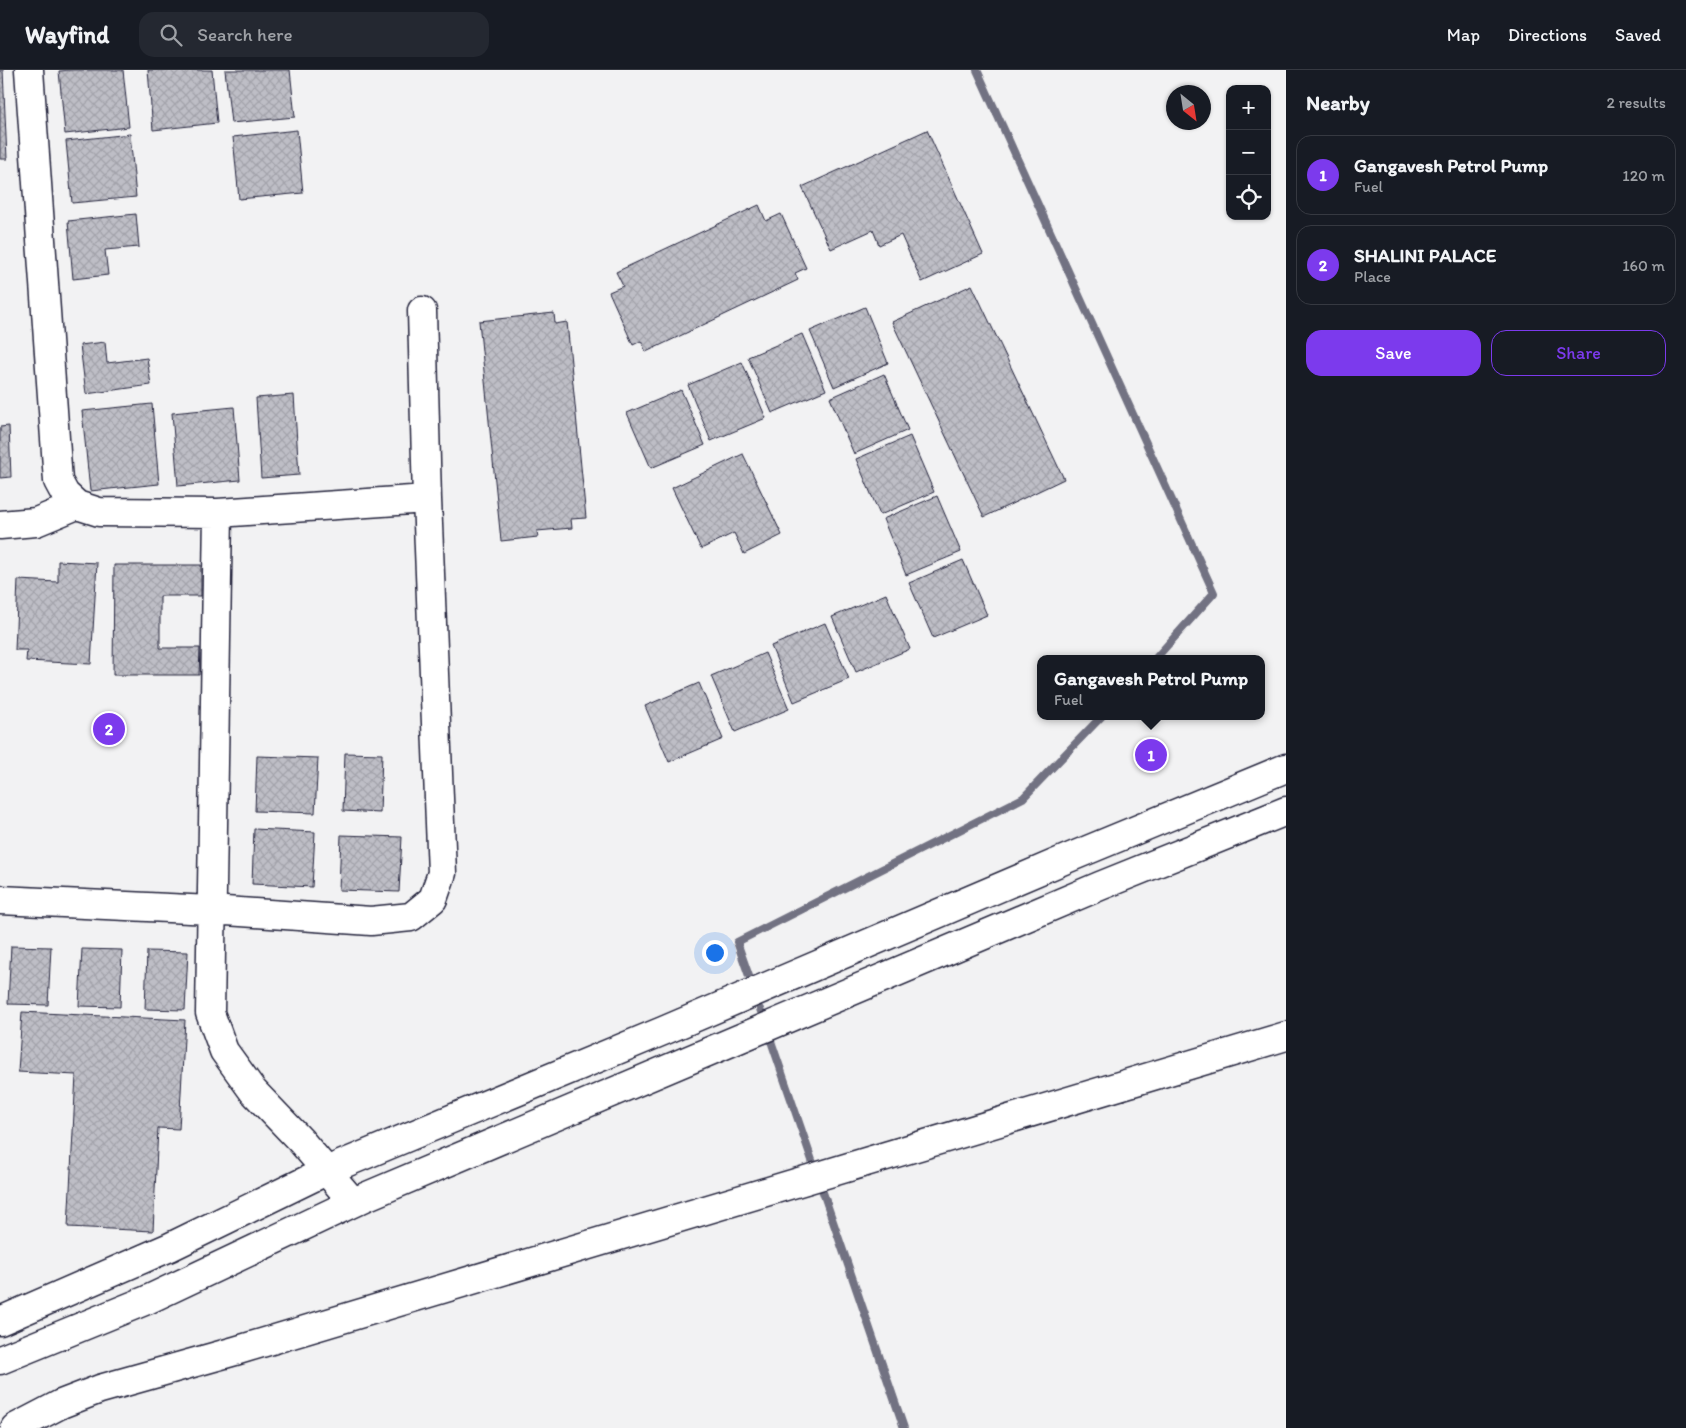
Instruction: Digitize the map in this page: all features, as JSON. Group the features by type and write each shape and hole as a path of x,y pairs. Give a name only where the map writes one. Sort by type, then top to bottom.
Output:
{"main road":[{"path":"29,70 58,480 65,494 77,505 99,512 218,513 427,499"},
{"path":"0,900 211,910 371,921 411,916 433,899 442,873 427,499 422,311"},
{"path":"0,525 36,522 77,505"},
{"path":"218,513 210,1013 224,1050 253,1091 301,1141 353,1202"},
{"path":"0,1321 170,1248 326,1171 1286,768"},
{"path":"0,1360 147,1300 353,1202 1100,886 1286,811"},
{"path":"15,1428 61,1404 100,1389 235,1351 1286,1036"}],"building":[{"path":"0,70 3,70 7,159 0,159"},
{"path":"123,70 129,127 65,134 59,71"},
{"path":"148,70 212,70 217,123 153,130"},
{"path":"225,70 290,70 295,117 231,123"},
{"path":"297,130 303,193 239,199 233,137"},
{"path":"927,130 983,254 922,282 901,235 879,245 873,230 831,249 802,187"},
{"path":"130,134 136,197 72,203 66,141"},
{"path":"759,205 766,221 781,214 806,268 795,273 798,280 646,352 641,341 633,345 609,292 623,286 616,272"},
{"path":"136,214 139,247 105,250 108,275 73,279 68,221"},
{"path":"972,285 1064,479 984,517 892,322"},
{"path":"865,307 888,363 834,387 810,331"},
{"path":"554,313 555,324 567,322 586,518 571,519 572,528 537,531 538,537 501,541 479,321"},
{"path":"802,334 826,390 772,413 748,357"},
{"path":"105,342 107,363 147,358 151,385 86,394 80,345"},
{"path":"742,362 766,418 711,441 688,385"},
{"path":"884,374 908,430 854,454 830,398"},
{"path":"681,390 705,445 651,468 627,413"},
{"path":"294,395 299,475 261,478 256,398"},
{"path":"152,404 159,484 90,491 82,411"},
{"path":"234,407 240,480 178,486 172,413"},
{"path":"9,426 11,477 0,478 0,427"},
{"path":"910,436 934,492 880,515 856,459"},
{"path":"743,454 782,535 744,554 734,533 701,549 672,488"},
{"path":"937,496 961,552 906,575 883,519"},
{"path":"963,560 987,615 933,638 909,583"},
{"path":"58,561 97,563 91,664 26,661 27,650 15,650 18,580 58,582"},
{"path":"114,565 201,565 201,596 160,596 160,648 200,648 199,675 113,675"},
{"path":"886,594 910,649 856,672 832,617"},
{"path":"825,623 849,679 794,702 771,646"},
{"path":"765,653 789,709 735,732 711,676"},
{"path":"699,683 723,739 669,762 645,706"},
{"path":"345,753 382,754 380,813 343,811"},
{"path":"257,756 318,758 315,813 255,811"},
{"path":"254,829 315,832 312,887 252,884"},
{"path":"341,835 402,837 399,892 339,890"},
{"path":"11,946 51,947 48,1005 8,1004"},
{"path":"82,949 122,950 120,1007 79,1006"},
{"path":"147,951 188,952 185,1010 145,1009"},
{"path":"22,1012 185,1020 179,1129 158,1128 153,1231 68,1227 76,1075 18,1072"}],"waterway":[{"path":"977,70 1214,593 1159,655"},
{"path":"749,976 737,942 1023,798 1098,720"},
{"path":"760,1009 904,1428"}],"place":[{"name":"SHALINI PALACE","path":"109,729"},
{"name":"Gangavesh Petrol Pump","path":"1151,755"}]}
